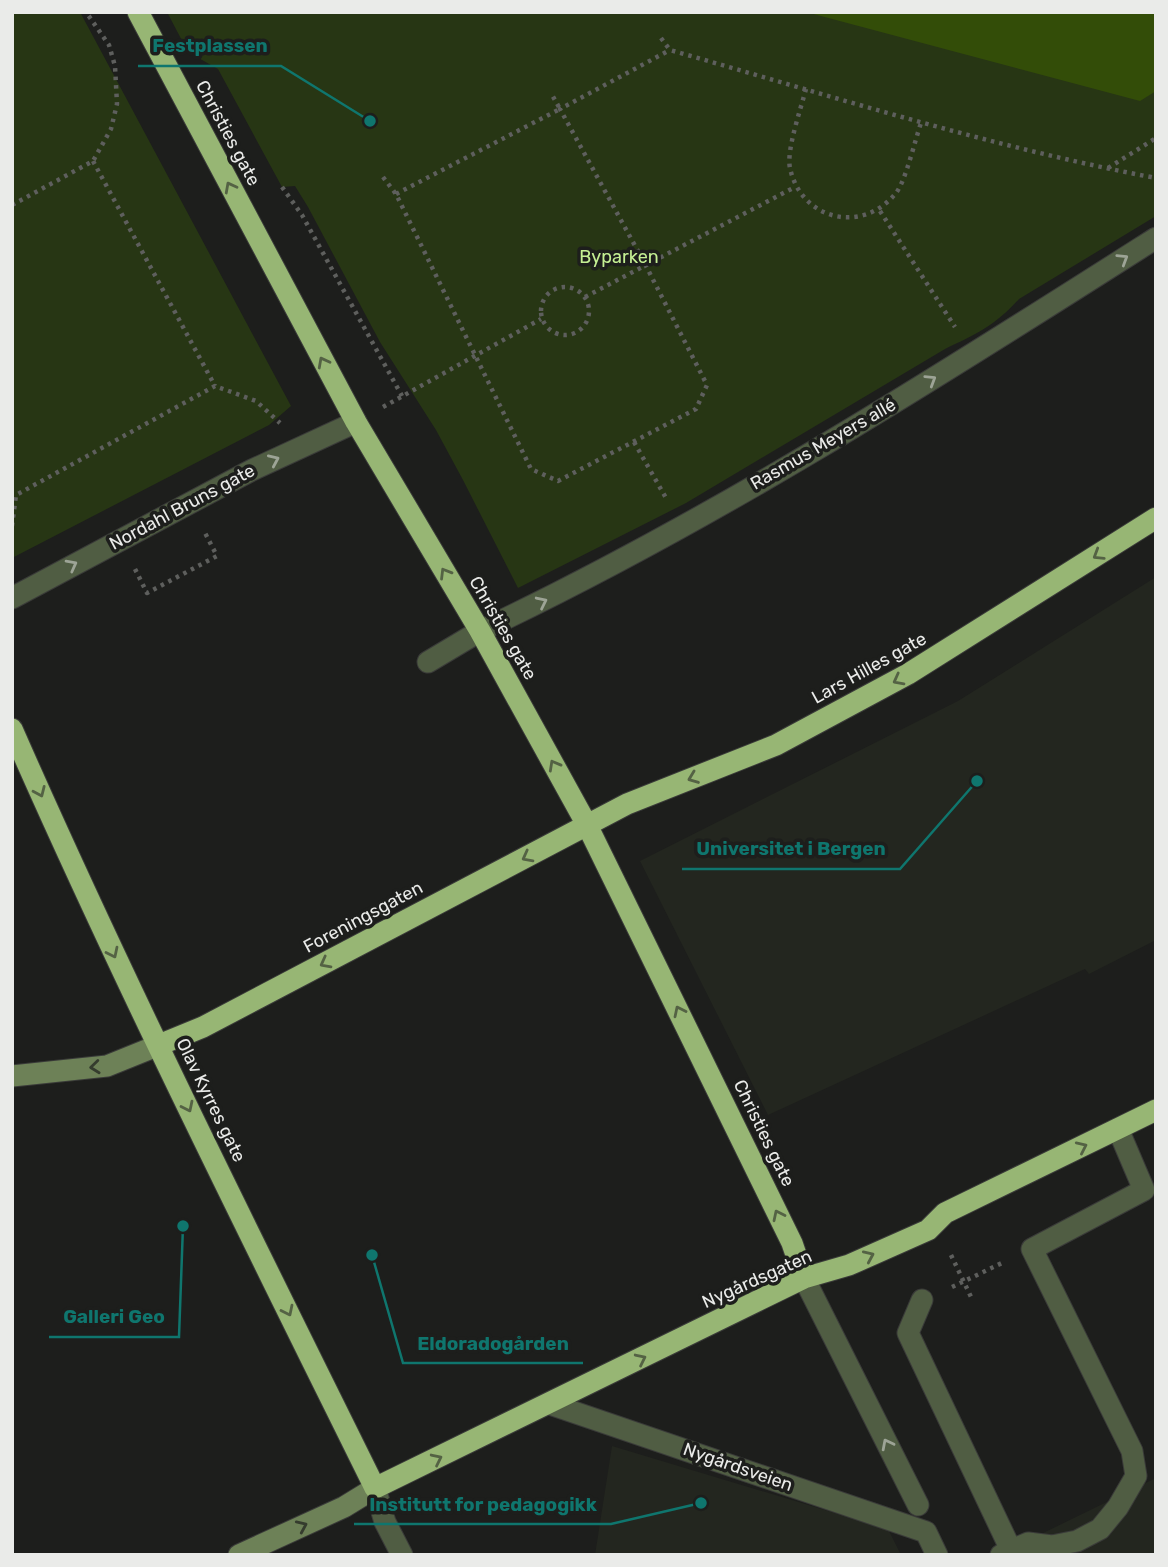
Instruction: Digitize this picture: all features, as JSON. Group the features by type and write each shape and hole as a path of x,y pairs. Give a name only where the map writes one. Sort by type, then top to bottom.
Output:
{"highway":[{"name":"Christies gate","path":"138,12 356,422 481,631 587,825 792,1243 804,1278"},
{"name":"Lars Hilles gate","path":"587,825 627,804 776,745 908,674 1156,519"},
{"name":"Olav Kyrres gate","path":"12,729 84,891 375,1488"},
{"name":"Foreningsgaten","path":"159,1045 203,1027 587,825"},
{"name":"Nygårdsgaten","path":"375,1488 804,1278 849,1265 928,1230 945,1213 1156,1110"}],"main road":[{"path":"12,1076 107,1066 159,1045"},
{"path":"239,1555 344,1507 375,1488"}],"street":[{"name":"Rasmus Meyers allé","path":"428,662 481,631 551,597 682,526 856,426 1156,238"},
{"name":"Nordahl Bruns gate","path":"12,598 252,470 356,422"},
{"path":"922,1300 908,1333 1006,1552 1028,1543 1052,1546 1077,1541 1100,1530 1118,1507 1136,1476 1132,1451 1032,1249 1144,1190 1118,1129"},
{"path":"804,1278 918,1504"},
{"name":"Nygårdsveien","path":"550,1404 926,1532 937,1555"},
{"path":"375,1488 386,1522 402,1555"}],"path":[{"path":"12,205 93,161 111,129 118,91 115,66 109,45 86,12"},
{"path":"661,38 670,50 921,123 1108,169 1156,178"},
{"path":"396,194 670,50"},
{"path":"806,89 789,164 795,187 811,206 835,217 859,217 880,211 898,191 921,123"},
{"path":"383,177 396,194 531,469 558,481 696,410 707,385 645,264 551,93"},
{"path":"1108,169 1156,138"},
{"path":"93,161 215,386 256,401 280,422"},
{"path":"282,187 302,215 402,396"},
{"path":"585,297 795,187"},
{"path":"880,211 972,355"},
{"path":"565,286 576,289 585,297 590,310 586,323 576,333 562,336 550,331 541,319 540,307 545,296 554,289 565,286"},
{"path":"356,422 541,319"},
{"path":"16,495 215,386"},
{"path":"634,442 682,526"},
{"path":"12,488 16,495 12,526"},
{"path":"136,571 147,593 191,573 217,556 205,533"},
{"path":"922,1300 1032,1249"},
{"path":"951,1255 972,1299"}],"shaded area":[{"path":"806,12 1156,12 1156,91 1140,101"},
{"path":"1156,577 1156,940 1089,974 1085,969 768,1115 640,861 958,701"},
{"path":"612,1446 888,1529 901,1555 595,1555"},
{"path":"1156,1478 1156,1555 998,1555"}],"green space":[{"path":"12,12 80,12 291,406 269,425 12,558"},
{"name":"Byparken","path":"167,12 1156,12 1156,216 1019,299 985,328 686,503 518,588 436,430 380,342 308,207 295,186 282,187 218,69 188,52"}],"place":[{"name":"Festplassen","path":"370,121"},
{"name":"Universitet i Bergen","path":"977,781"},
{"name":"Galleri Geo","path":"183,1226"},
{"name":"Eldoradogården","path":"372,1255"},
{"name":"Institutt for pedagogikk","path":"701,1503"}]}
